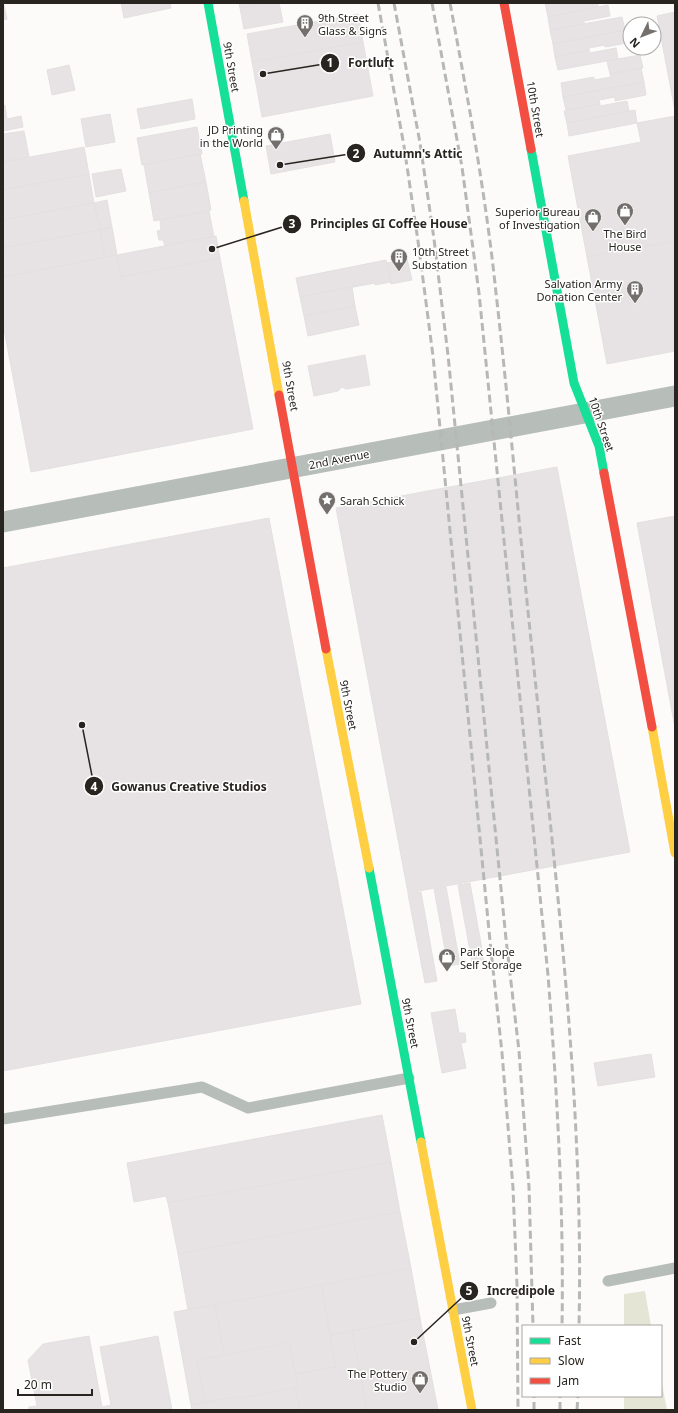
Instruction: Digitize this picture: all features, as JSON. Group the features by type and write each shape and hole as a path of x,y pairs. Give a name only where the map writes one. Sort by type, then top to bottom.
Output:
{"main road":[{"name":"9th Street","path":"208,3 294,467 319,613 472,1410"},
{"name":"10th Street","path":"504,3 574,383 599,446 675,853"}],"street":[{"name":"2nd Avenue","path":"3,522 675,396"}],"lane":[{"path":"3,1119 202,1087 248,1108 409,1078"},
{"path":"608,1281 675,1268"},
{"path":"453,1310 491,1303"}],"green space":[{"path":"645,1291 651,1325 624,1325 624,1294"},
{"path":"662,1384 667,1410 624,1410 624,1397 662,1397"}],"building":[{"path":"121,3 170,3 171,8 124,18"},
{"path":"239,3 264,3 240,8"},
{"path":"264,3 279,3 283,22 244,29 240,8"},
{"path":"545,3 598,3 598,7 548,17"},
{"path":"4,5 7,19 3,20 3,6"},
{"path":"608,5 610,16 584,21 584,24 550,30 548,17"},
{"path":"675,12 675,111 662,42 662,16 657,16"},
{"name":"9th Street Glass & Signs","path":"358,14 363,42 252,62 247,34"},
{"path":"622,17 622,31 553,44 550,30"},
{"path":"622,31 622,44 589,48 589,50 555,57 553,44"},
{"path":"363,42 373,96 262,117 252,62"},
{"path":"616,48 618,59 558,70 555,57 589,50 590,53"},
{"path":"640,56 643,68 610,74 607,61"},
{"path":"69,65 75,90 52,95 47,70"},
{"path":"641,68 644,82 563,97 561,83 594,77 594,80 611,77 610,74"},
{"path":"644,82 646,95 615,101 615,97 599,100 600,104 566,110 563,97"},
{"path":"192,99 195,119 141,129 137,109"},
{"path":"627,101 629,111 567,123 564,111 600,104 600,106"},
{"path":"5,105 7,119 21,116 23,127 3,131 3,106"},
{"path":"635,110 637,123 569,136 567,123"},
{"path":"110,114 115,142 86,147 81,119"},
{"path":"675,116 675,241 587,257 568,156 641,142 637,123"},
{"path":"197,127 202,154 142,165 137,138"},
{"path":"24,131 29,157 3,162 3,134"},
{"path":"330,134 335,162 271,174 266,146"},
{"path":"84,147 89,174 3,190 3,162"},
{"path":"200,154 206,182 149,193 144,165"},
{"path":"121,169 126,191 96,197 92,174"},
{"path":"89,174 94,203 3,220 3,190"},
{"path":"206,182 211,210 154,221 149,193"},
{"path":"107,200 112,227 100,230 94,203"},
{"path":"94,203 100,230 3,248 3,220"},
{"path":"209,211 214,237 165,246 163,240 159,240 157,231 161,230 160,220"},
{"path":"112,227 117,255 105,258 100,230"},
{"path":"100,230 105,258 3,277 3,248"},
{"path":"216,236 220,258 121,277 117,255"},
{"name":"Salvation Army Donation Center","path":"675,241 675,351 607,364 587,257"},
{"path":"117,255 121,277 220,258 253,429 31,472 3,324 3,277"},
{"name":"10th Street Substation","path":"407,259 412,280 391,284 387,263"},
{"path":"386,260 391,282 375,285 375,283 300,297 296,278"},
{"path":"352,287 355,306 304,316 300,297"},
{"path":"355,306 359,325 308,336 304,316"},
{"path":"365,355 370,385 346,389 342,387 338,391 314,396 308,366"},
{"path":"557,467 630,852 408,893 336,508"},
{"path":"675,516 675,728 637,523"},
{"path":"269,518 361,1004 3,1071 3,568"},
{"path":"470,883 484,960 472,962 458,885"},
{"path":"446,887 460,964 448,966 434,889"},
{"path":"421,892 437,981 425,983 408,894"},
{"path":"455,1009 459,1033 465,1033 466,1042 461,1043 466,1068 442,1073 431,1013"},
{"path":"651,1054 655,1077 598,1086 594,1063"},
{"path":"382,1115 391,1162 168,1203 166,1196 134,1202 127,1163"},
{"path":"391,1162 400,1212 178,1254 168,1203"},
{"path":"400,1212 411,1268 188,1310 178,1254"},
{"path":"411,1268 420,1318 330,1335 321,1285"},
{"path":"321,1285 336,1367 295,1374 289,1343 224,1355 215,1305"},
{"path":"215,1305 224,1355 197,1360 205,1402 191,1405 174,1312"},
{"path":"420,1318 438,1410 367,1410 352,1331"},
{"path":"352,1331 367,1410 300,1410 295,1388 298,1387 295,1374 336,1367 330,1335"},
{"path":"89,1336 102,1407 111,1405 100,1347 158,1336 172,1410 29,1410 29,1407 37,1406 28,1360 43,1344"},
{"path":"289,1343 298,1387 236,1399 236,1397 205,1402 197,1360"},
{"path":"295,1388 300,1410 192,1410 191,1405 236,1397 236,1399"}],"railway":[{"path":"378,3 404,146 433,356 502,1053 513,1188 517,1285 518,1410"},
{"path":"394,3 420,143 434,239 448,355 506,939 519,1051 529,1187 533,1325"},
{"path":"432,3 462,167 479,293 548,975 559,1150 562,1238 562,1325"},
{"path":"450,3 476,148 492,257 559,909 573,1075 579,1242 579,1325"},
{"path":"534,1397 534,1410"},
{"path":"560,1397 560,1410"},
{"path":"577,1410 578,1397"}],"traffic: fast":[{"path":"208,3 244,201"},
{"path":"531,149 574,383 599,446 604,473"},
{"path":"369,868 421,1142"}],"traffic: slow":[{"path":"244,201 279,395"},
{"path":"326,649 369,868"},
{"path":"652,727 675,853"},
{"path":"421,1142 472,1410"}],"traffic: jam":[{"path":"504,3 531,149"},
{"path":"279,395 326,649"},
{"path":"604,473 652,727"}],"place":[{"name":"9th Street Glass & Signs","path":"305,38"},
{"name":"Fortluft","path":"263,74"},
{"name":"JD Printing in the World","path":"276,150"},
{"name":"Autumn's Attic","path":"280,165"},
{"name":"The Bird House","path":"625,226"},
{"name":"Superior Bureau of Investigation","path":"593,232"},
{"name":"Principles GI Coffee House","path":"212,249"},
{"name":"10th Street Substation","path":"399,272"},
{"name":"Salvation Army Donation Center","path":"635,304"},
{"name":"Sarah Schick","path":"327,515"},
{"name":"Gowanus Creative Studios","path":"82,725"},
{"name":"Park Slope Self Storage","path":"447,972"},
{"name":"Incredipole","path":"414,1342"},
{"name":"The Pottery Studio","path":"420,1394"}]}
